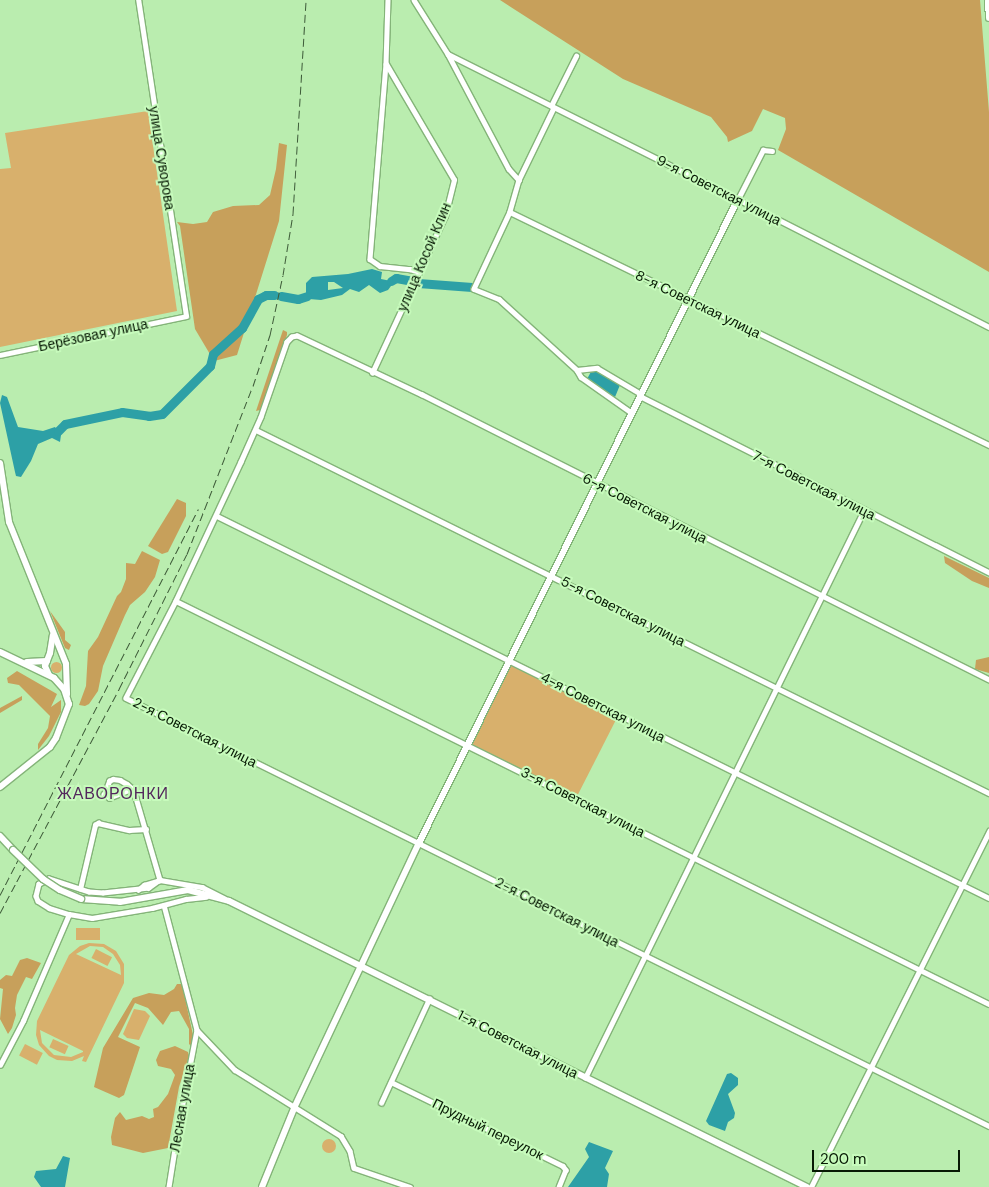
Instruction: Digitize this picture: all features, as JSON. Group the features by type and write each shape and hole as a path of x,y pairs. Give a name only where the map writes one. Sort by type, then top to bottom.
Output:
{"main road":[{"path":"988,0 989,17"}],"street":[{"name":"улица Суворова","path":"138,0 186,316"},
{"path":"388,0 386,64 370,259 380,266 420,272"},
{"path":"414,0 448,54 508,169 519,180"},
{"name":"9-я Советская улица","path":"448,54 989,327"},
{"path":"576,56 519,180 510,212 474,289 499,299 577,370 582,377 632,413"},
{"name":"улица Косой Клин","path":"372,373 445,216 454,180 386,64"},
{"path":"262,1187 295,1106 419,843 738,199 763,150 772,151"},
{"name":"8-я Советская улица","path":"510,212 989,445"},
{"name":"Берёзовая улица","path":"0,355 186,316"},
{"name":"6-я Советская улица","path":"256,430 287,342 292,337 301,337 372,373 422,395 989,680"},
{"name":"7-я Советская улица","path":"577,370 596,368 641,395 989,572"},
{"path":"176,601 256,430"},
{"name":"5-я Советская улица","path":"256,430 989,793"},
{"path":"0,464 9,522 65,661 67,694 67,711 53,742 0,787"},
{"path":"585,1078 778,689 864,510"},
{"name":"4-я Советская улица","path":"217,516 989,898"},
{"name":"2-я Советская улица","path":"176,601 126,698 989,1126"},
{"name":"3-я Советская улица","path":"176,601 989,1004"},
{"path":"53,632 46,670 67,694"},
{"path":"0,652 52,676 62,675 66,671"},
{"path":"16,659 32,663 48,660 56,656 65,661"},
{"path":"132,789 110,798 104,795 109,781 113,779 120,780 132,789 146,829 160,880"},
{"path":"80,889 95,825 98,823 129,830 146,829"},
{"path":"812,1187 989,831"},
{"name":"1-я Советская улица","path":"0,836 43,879 60,890 80,899 120,902 188,890 211,894 229,901 807,1187"},
{"path":"49,879 80,889 103,893 138,890 152,886 160,880 202,887 229,901 203,896 106,916 88,917 69,914 42,904 36,896 37,888 41,882 49,879"},
{"name":"Лесная улица","path":"164,905 197,1030 169,1187"},
{"path":"0,1065 23,1021 69,914"},
{"path":"382,1103 429,999"},
{"name":"Лесная улица","path":"197,1030 235,1070 341,1136 350,1151 354,1168 410,1187"},
{"name":"Прудный переулок","path":"391,1082 564,1166 566,1170 559,1187"}],"shaded area":[{"path":"500,0 980,0 989,112 989,272 778,150 786,129 785,118 763,109 752,131 728,142 727,137 711,117 623,79"},
{"path":"148,111 177,311 0,347 0,169 11,168 5,133"},
{"path":"279,143 287,145 279,221 237,355 214,361 195,329 180,226 177,222 193,224 207,222 213,212 233,206 259,205 270,195"},
{"path":"283,330 287,332 287,335 260,410 256,411"},
{"path":"177,499 186,503 186,516 168,552 162,554 148,546"},
{"path":"142,551 160,560 155,577 145,592 130,605 125,615 103,666 98,691 89,704 85,706 79,705 86,686 88,651 98,637 117,596 121,592 126,579 126,563 135,564"},
{"path":"944,556 989,578 989,588 972,581 945,563"},
{"path":"50,611 65,632 65,640 71,645 69,650 65,648"},
{"path":"989,657 989,673 975,669 976,660"},
{"path":"54,662 58,662 61,667 60,671 54,672 51,669 51,665"},
{"path":"512,664 617,718 576,798 471,744"},
{"path":"17,671 57,694 51,707 61,700 61,712 49,736 38,750 38,744 48,728 50,716 19,685 8,683 7,678"},
{"path":"22,696 22,700 0,713 0,708"},
{"path":"76,928 100,928 100,940 76,940"},
{"path":"89,943 104,944 116,951 124,964 124,983 86,1062 82,1061 84,1056 72,1061 57,1060 49,1056 39,1045 36,1035 37,1021 69,955 80,946","holes":["90,946 103,947 113,954 120,965 121,975 76,954","40,1030 83,1051 83,1052 71,1057 54,1055 42,1043"]},
{"path":"96,949 112,957 107,966 91,958"},
{"path":"27,958 41,963 32,979 26,977 17,995 16,1015 8,1034 0,1019 3,989 0,988 0,980 6,975 12,976 20,960"},
{"path":"177,984 182,984 193,1035 191,1046 189,1044 189,1029 179,1011 171,1012 163,1025 148,1008 135,1003 118,1037 140,1047 124,1095 119,1098 94,1087 103,1048 133,998 149,993 164,995 174,989"},
{"path":"134,1009 145,1011 150,1016 139,1040 127,1038 123,1034"},
{"path":"53,1039 69,1046 65,1054 49,1047"},
{"path":"25,1044 43,1053 37,1065 19,1056"},
{"path":"175,1046 188,1052 189,1056 179,1087 168,1148 143,1153 112,1145 111,1137 115,1118 120,1112 126,1120 142,1116 149,1119 154,1117 153,1109 158,1107 168,1094 175,1075 171,1069 158,1066 156,1060 160,1051"},
{"path":"329,1139 334,1141 336,1146 334,1151 329,1153 324,1151 322,1146 324,1141"}],"water":[{"path":"372,269 382,272 381,279 391,281 391,286 388,290 380,293 369,285 359,292 350,289 342,295 321,300 309,299 306,294 306,283 312,277 348,274","holes":["328,282 334,282 343,288 328,290"]},
{"path":"592,370 600,370 620,385 615,397 587,379"},
{"path":"2,395 7,397 18,427 43,431 55,427 61,435 60,442 52,438 38,444 31,461 21,477 16,476 15,472 0,403"},
{"path":"731,1073 738,1078 738,1085 728,1094 735,1113 734,1118 728,1122 725,1131 709,1125 706,1121 727,1074"},
{"path":"589,1142 613,1151 605,1168 609,1174 607,1187 568,1187 589,1157 585,1149"},
{"path":"63,1156 70,1158 65,1187 41,1187 34,1177 36,1171 56,1169"}],"waterway":[{"path":"391,281 396,278 413,281"},
{"path":"418,283 472,287"},
{"path":"58,431 65,424 122,412 149,416 162,414 210,366 213,354 242,328 258,299 266,295 274,295"},
{"path":"281,296 298,299 307,296"}],"railway":[{"path":"0,913 119,689 187,554 253,386 270,335 283,275 293,214 306,0"},
{"path":"0,895 198,509"}],"district":[{"name":"ЖАВОРОНКИ","path":"113,794"}]}
